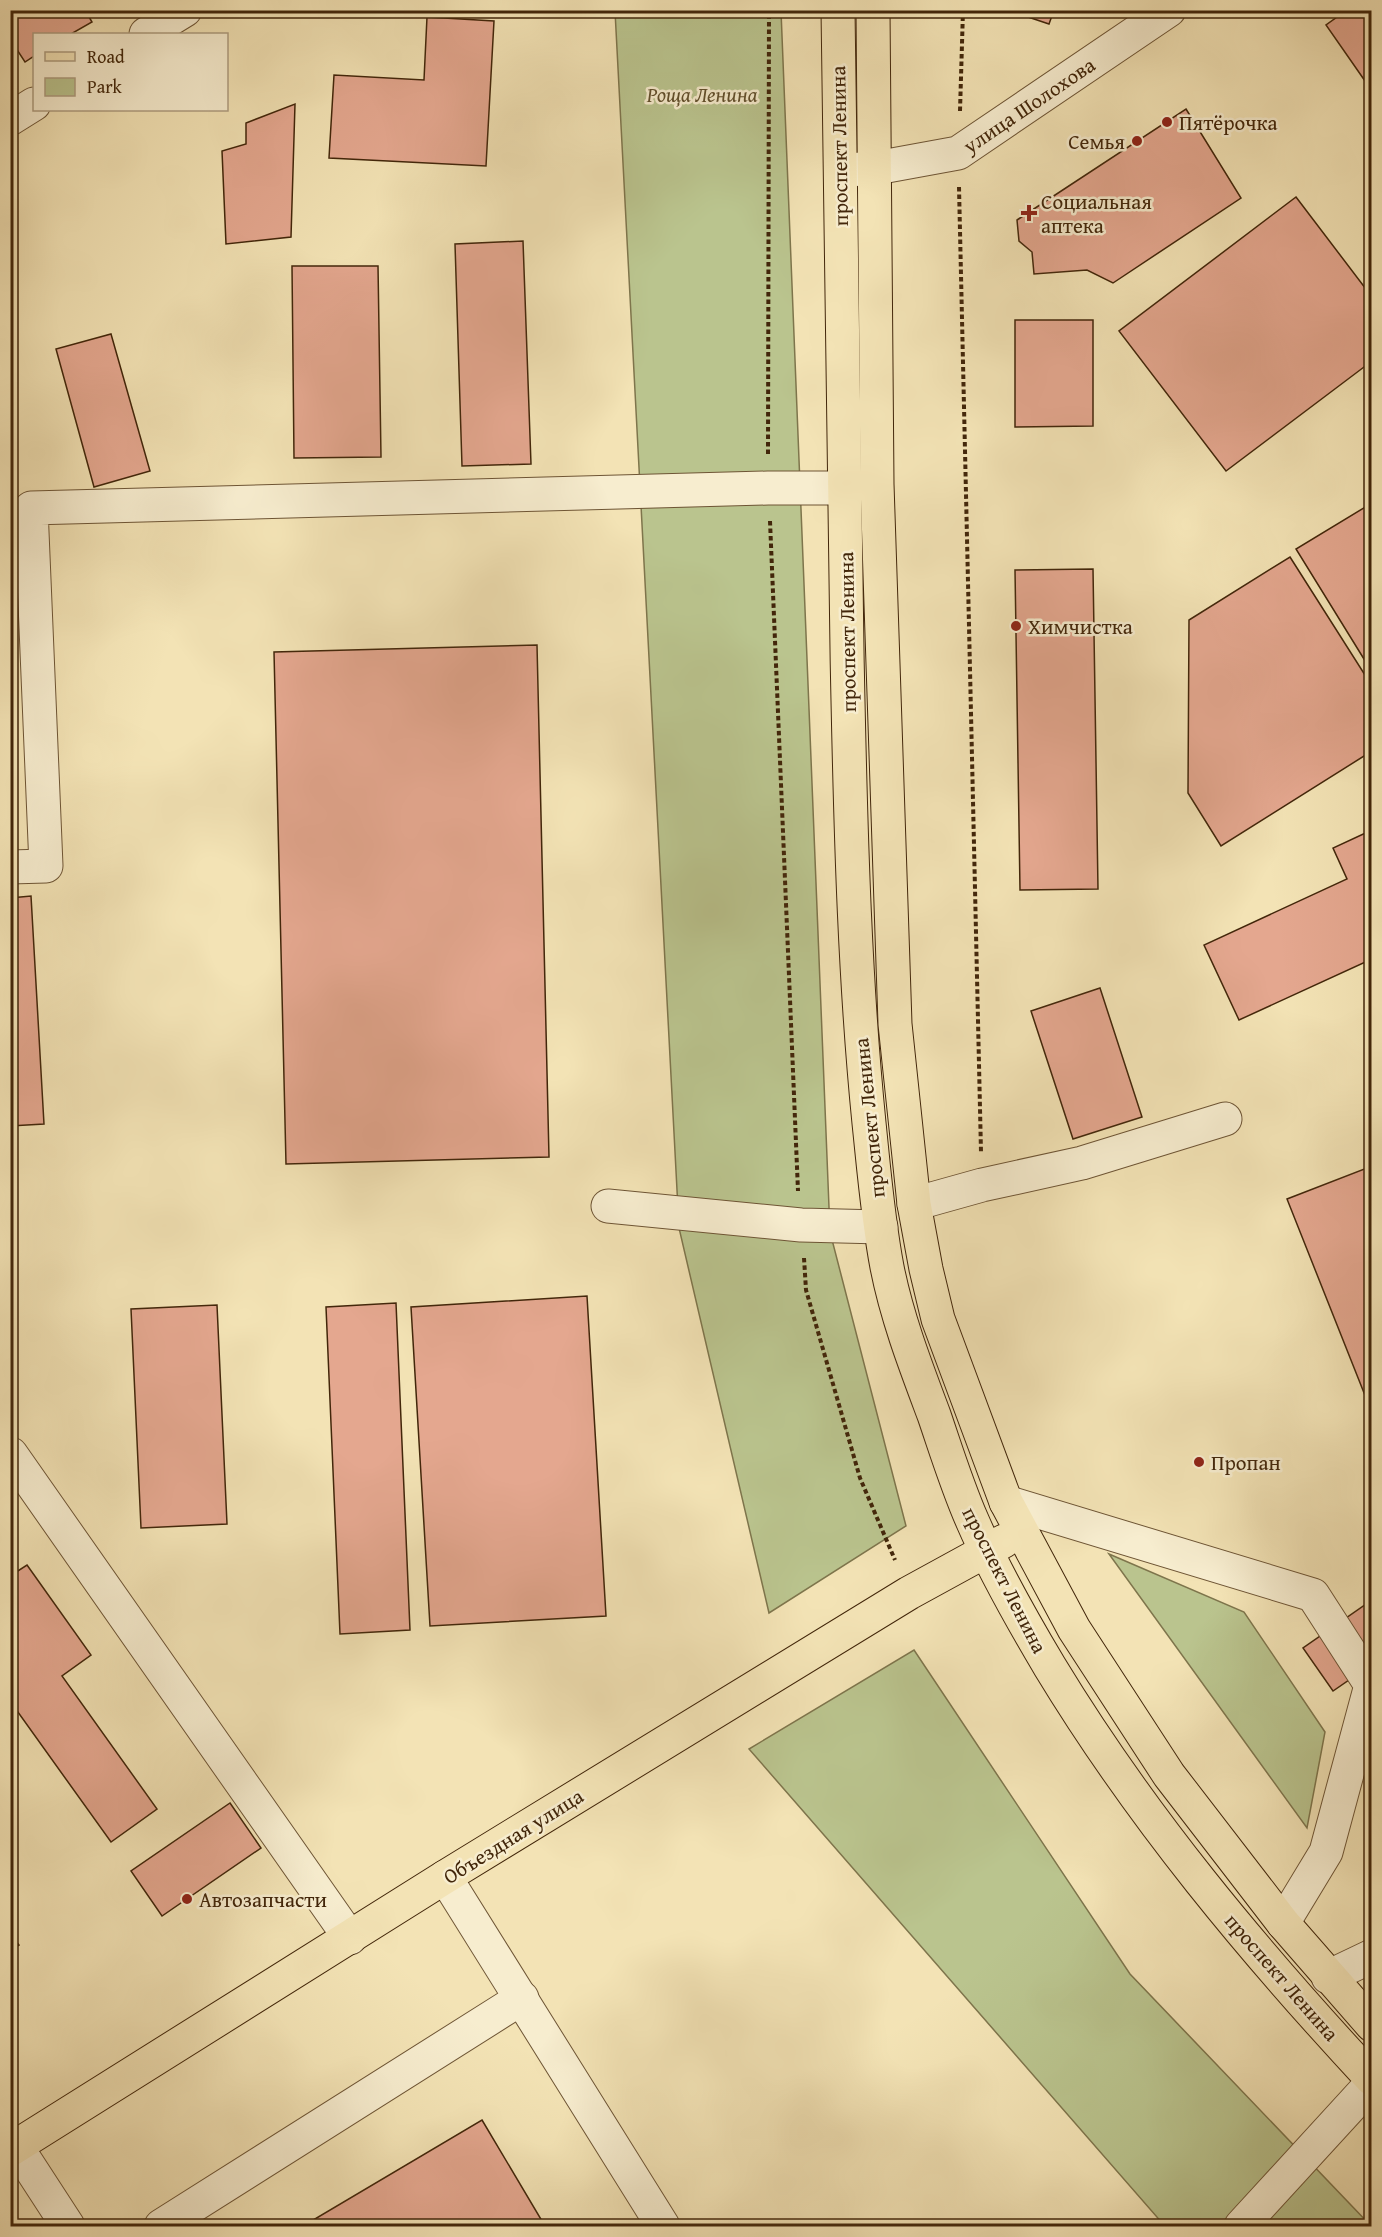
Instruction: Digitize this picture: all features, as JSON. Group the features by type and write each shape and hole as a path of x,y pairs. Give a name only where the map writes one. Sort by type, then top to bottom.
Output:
{"main road":[{"name":"проспект Ленина","path":"837,10 843,488 852,849 860,1028 887,1269 904,1331 969,1514 985,1550 1035,1642 1089,1731 1159,1829 1253,1946 1371,2081"},
{"name":"проспект Ленина","path":"873,10 877,484 894,1012 914,1204 938,1319 1006,1502 1074,1629 1169,1775 1283,1923 1371,2025"},
{"name":"Объездная улица","path":"13,2148 445,1877 909,1593 985,1550 1022,1533"},
{"path":"1253,1946 1272,1952 1279,1949 1286,1935 1283,1923"}],"street":[{"path":"148,33 185,10"},
{"name":"улица Шолохова","path":"840,170 876,168 958,153 1169,10"},
{"path":"10,119 33,105"},
{"path":"10,867 46,866 31,508 768,488 843,488"},
{"path":"914,1204 982,1185 1082,1163 1225,1119"},
{"path":"608,1206 801,1225 881,1227"},
{"path":"11,1454 350,1938"},
{"path":"1006,1502 1313,1595 1371,1685 1326,1852 1283,1923"},
{"path":"445,1877 663,2226"},
{"path":"1328,1977 1371,1956"},
{"path":"161,2226 522,1998"},
{"path":"1241,2226 1371,2081"},
{"path":"13,2148 68,2226"}],"path":[{"path":"769,10 768,488 801,1225 806,1290 860,1478 909,1593"},
{"path":"963,10 958,153 982,1185"}],"green space":[{"name":"Роща Ленина","path":"615,11 781,11 830,1232 906,1526 769,1613 679,1228"},
{"path":"1109,1554 1244,1612 1325,1732 1307,1828"},
{"path":"914,1650 1130,1974 1371,2226 1167,2226 1163,2224 749,1749"}],"building":[{"path":"10,10 85,10 92,22 73,33 33,33 33,57 25,62 10,39"},
{"path":"1020,10 1054,10 1049,24 1019,14"},
{"path":"1347,10 1372,10 1372,91 1326,25"},
{"path":"427,17 494,21 486,166 329,158 334,75 424,80"},
{"path":"295,104 291,237 226,244 222,151 246,144 246,123"},
{"path":"1186,109 1241,198 1113,283 1087,270 1034,274 1032,252 1019,241 1017,220"},
{"path":"1296,197 1372,297 1372,361 1226,471 1119,331"},
{"path":"523,241 531,464 462,466 455,244"},
{"path":"292,266 378,266 381,457 294,458"},
{"path":"1015,320 1093,320 1093,426 1015,427"},
{"path":"111,334 150,471 94,487 56,349"},
{"path":"1372,503 1372,672 1296,549"},
{"path":"1290,557 1372,686 1372,751 1221,846 1188,793 1189,620"},
{"path":"1093,569 1098,889 1020,890 1015,570"},
{"path":"537,645 549,1157 286,1164 274,652"},
{"path":"1372,830 1372,959 1239,1020 1204,945 1347,879 1333,848"},
{"path":"31,896 44,1124 10,1126 10,898"},
{"path":"1100,988 1142,1117 1073,1139 1031,1011"},
{"path":"1372,1166 1372,1413 1287,1199"},
{"path":"587,1296 606,1616 430,1626 411,1307"},
{"path":"396,1303 410,1630 340,1634 326,1307"},
{"path":"217,1305 227,1524 141,1528 131,1309"},
{"path":"27,1565 91,1655 62,1676 157,1809 111,1842 10,1701 10,1576"},
{"path":"1372,1600 1372,1664 1333,1691 1303,1648"},
{"path":"230,1803 261,1848 162,1916 131,1871"},
{"path":"10,1933 19,1945 10,1951"},
{"path":"482,2120 545,2226 303,2226"}],"place":[{"name":"Пятёрочка","path":"1167,122"},
{"name":"Семья","path":"1137,141"},
{"name":"Социальная аптека","path":"1029,213"},
{"name":"Химчистка","path":"1016,626"},
{"name":"Пропан","path":"1199,1462"},
{"name":"Автозапчасти","path":"187,1899"}]}
